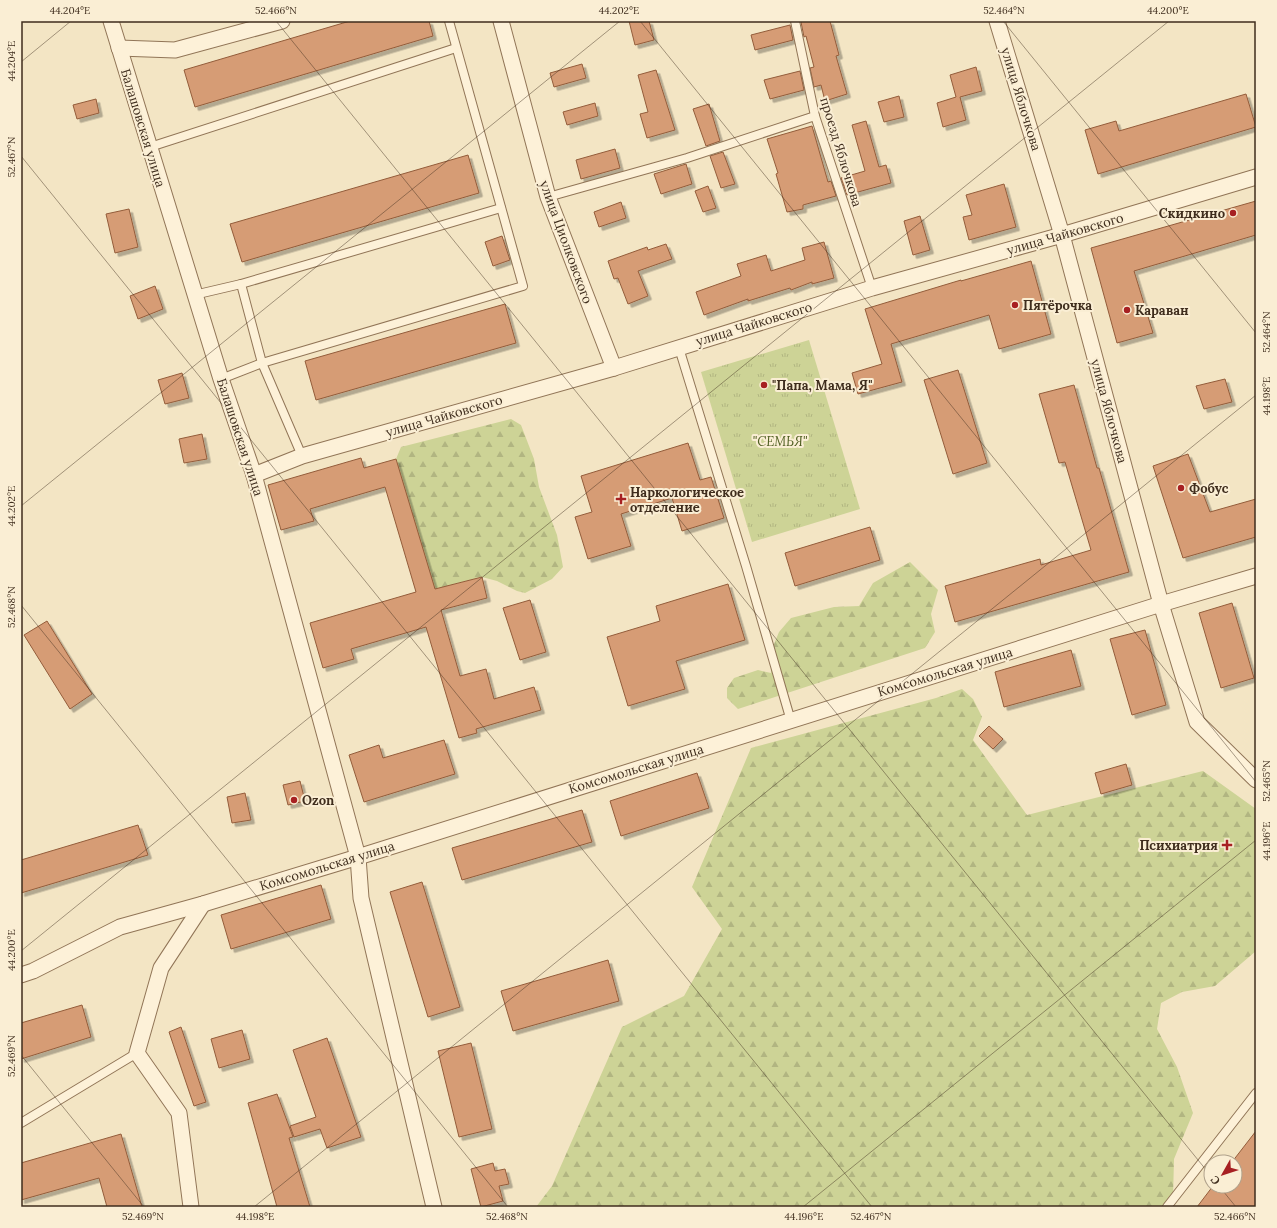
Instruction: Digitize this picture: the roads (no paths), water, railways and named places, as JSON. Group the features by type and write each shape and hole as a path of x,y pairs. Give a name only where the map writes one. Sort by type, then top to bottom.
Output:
{"street":[{"name":"Балашовская улица","path":"111,21 118,48 150,147 221,380 254,475 358,857 361,898 434,1207"},
{"path":"118,48 175,50 282,21"},
{"name":"улица Циолковского","path":"501,21 548,197 614,368"},
{"name":"улица Яблочкова","path":"997,21 1062,235 1161,604 1197,722 1256,780"},
{"name":"улица Чайковского","path":"254,475 302,456 614,368 872,288 1062,235 1256,177"},
{"name":"Комсомольская улица","path":"21,975 33,971 120,927 204,904 358,857 1161,604 1256,576"},
{"path":"191,1207 179,1113 137,1053 161,968 204,904"}],"lane":[{"path":"221,380 262,363 523,286 449,21"},
{"name":"проезд Яблочкова","path":"795,21 815,116 872,288"},
{"path":"150,147 456,48"},
{"path":"548,197 687,158 815,116"},
{"path":"194,294 241,284 501,208"},
{"path":"241,284 262,363 302,456"},
{"path":"678,348 747,568 791,721"},
{"path":"21,1123 137,1053"},
{"path":"1167,1207 1256,1093"}],"place":[{"name":"Скидкино","path":"1233,213"},
{"name":"Пятёрочка","path":"1015,305"},
{"name":"Караван","path":"1127,310"},
{"name":"\"Папа, Мама, Я\"","path":"764,385"},
{"name":"Фобус","path":"1181,488"},
{"name":"Наркологическое отделение","path":"621,499"},
{"name":"Ozon","path":"294,800"},
{"name":"Психиатрия","path":"1227,845"}],"park label":[{"name":"\"СЕМЬЯ\"","path":"780,441"}]}
